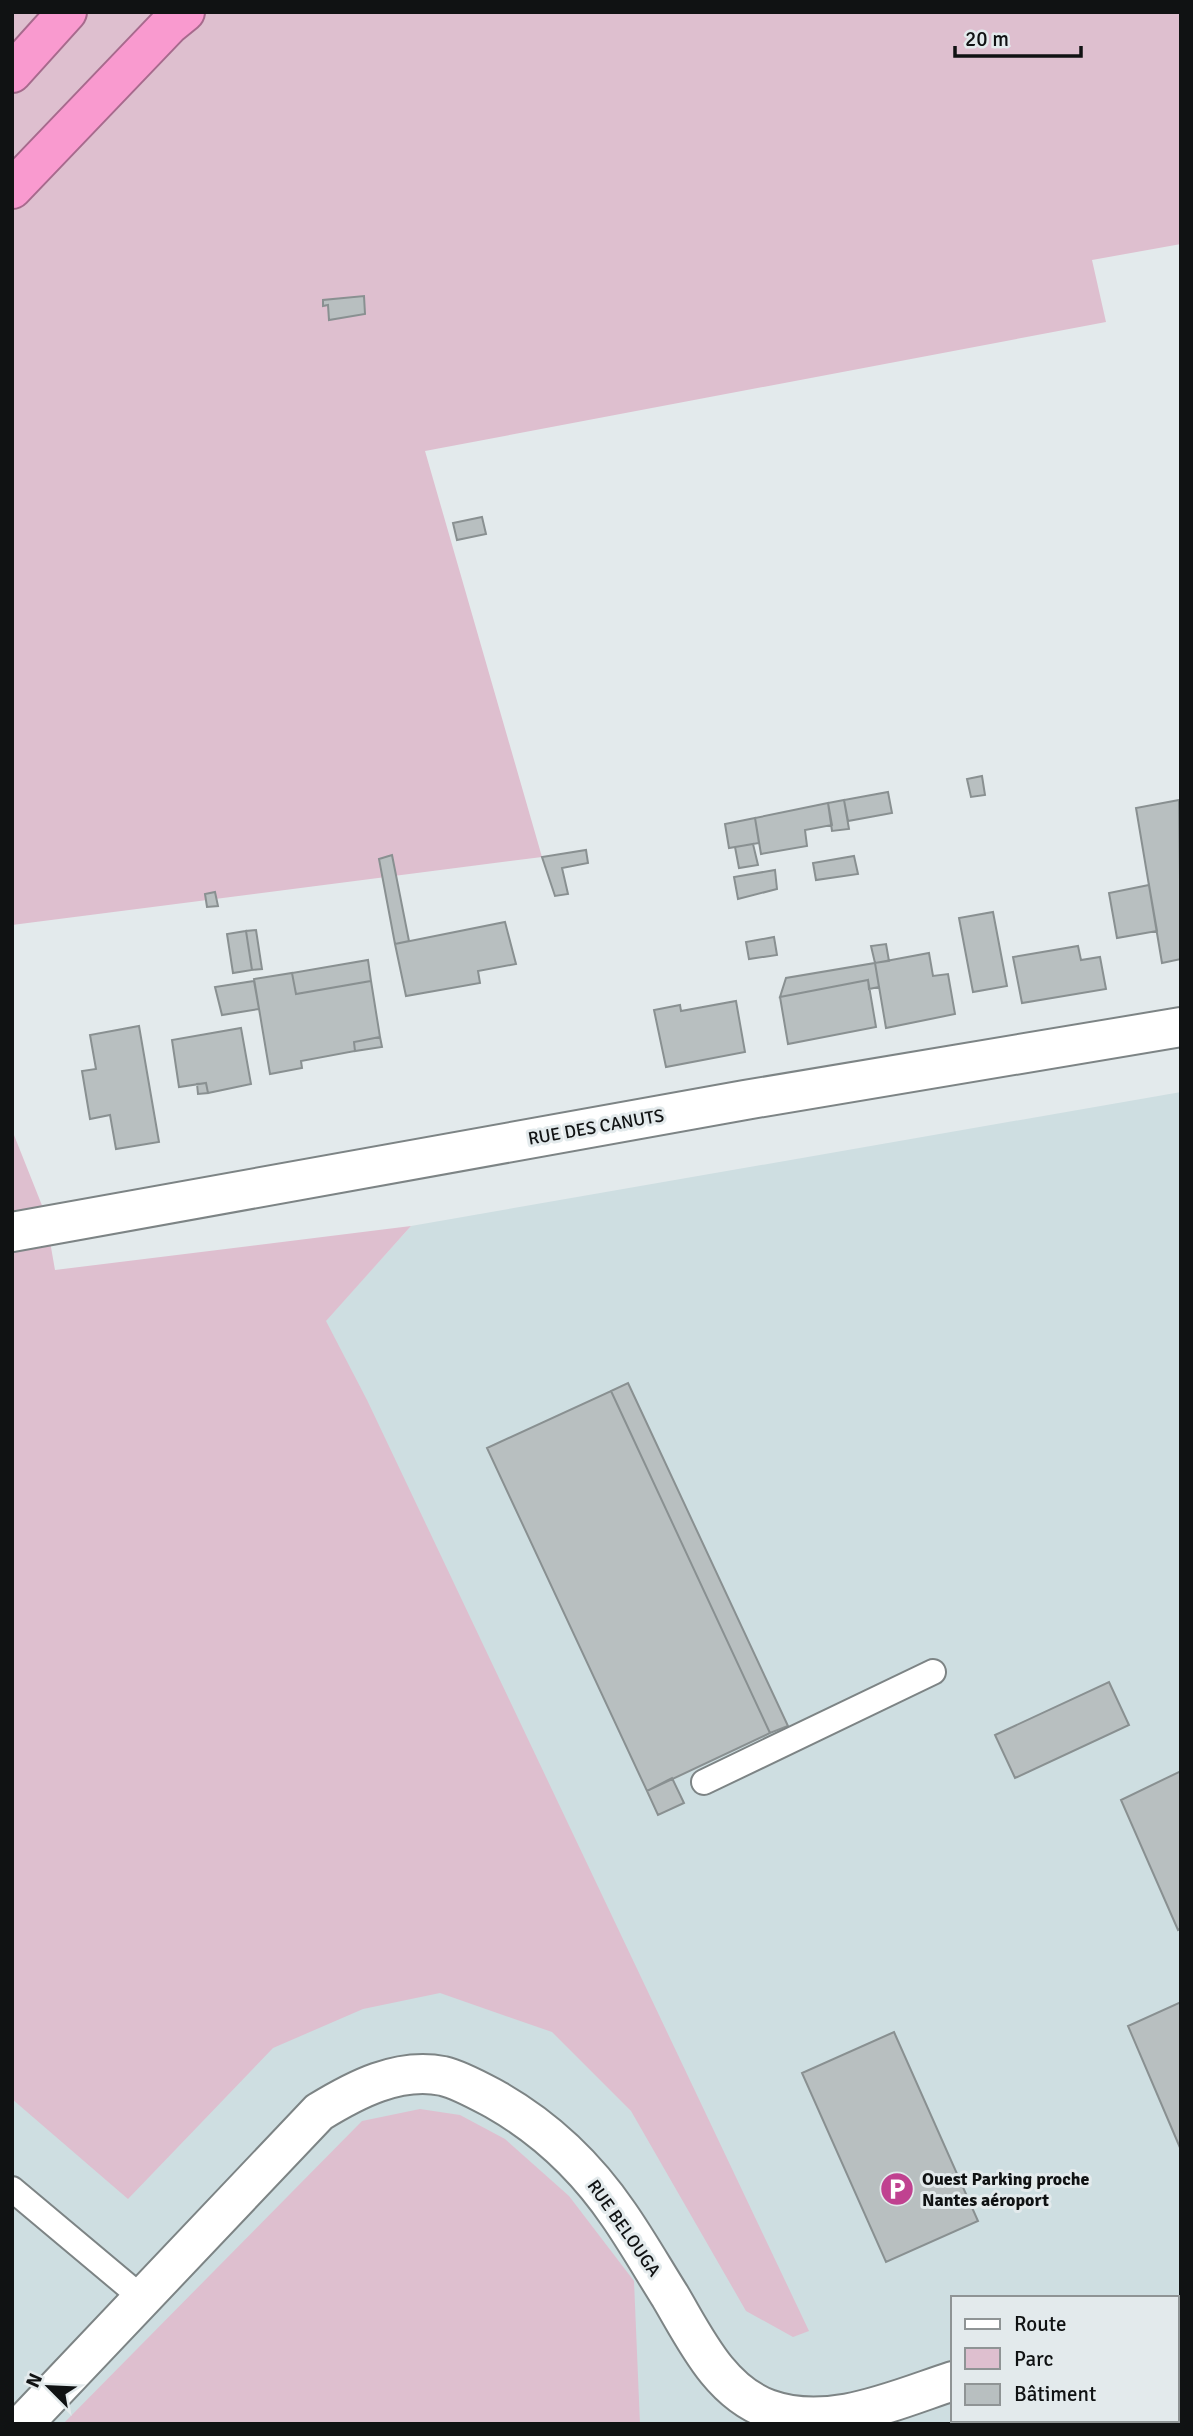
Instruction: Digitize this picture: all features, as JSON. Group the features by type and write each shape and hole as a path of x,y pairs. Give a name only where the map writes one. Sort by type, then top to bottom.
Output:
{"highway":[{"path":"12,73 67,12"},
{"path":"12,189 169,25 185,12"}],"street":[{"name":"RUE DES CANUTS","path":"12,1232 745,1100 1181,1027"},
{"name":"RUE BELOUGA","path":"23,2424 318,2112 383,2080 411,2075 443,2076 486,2094 520,2114 564,2150 595,2183 618,2214 710,2362 734,2389 752,2402 799,2418 833,2416 879,2405 951,2382"}],"lane":[{"path":"704,1782 933,1672"},
{"path":"12,2189 142,2298"}],"shaded area":[{"path":"1181,1092 1181,2424 12,2424 12,1667 411,1226"}],"green space":[{"path":"12,12 1181,12 1181,244 1092,260 1106,322 425,451 542,857 12,925"},
{"path":"12,1130 45,1213 55,1270 411,1226 326,1321 367,1400 809,2331 793,2337 746,2311 631,2111 552,2032 440,1993 363,2009 273,2048 128,2199 12,2099"},
{"path":"420,2109 460,2115 505,2139 569,2196 634,2281 640,2424 63,2424 362,2121"}],"building":[{"path":"364,296 365,314 329,320 328,305 323,306 323,300"},
{"path":"482,517 486,534 457,540 453,523"},
{"path":"982,776 985,795 971,797 967,779"},
{"path":"888,792 892,813 848,821 844,800"},
{"path":"844,800 849,829 832,831 828,803"},
{"path":"1179,800 1181,959 1162,963 1136,808"},
{"path":"828,803 832,825 805,830 807,846 761,854 755,818"},
{"path":"755,818 759,843 729,848 725,824"},
{"path":"753,844 758,865 739,868 735,847"},
{"path":"586,850 588,863 562,868 568,894 555,896 542,857"},
{"path":"392,855 409,941 395,944 379,859"},
{"path":"854,856 858,874 816,880 813,863"},
{"path":"775,870 777,889 738,899 734,877"},
{"path":"1149,885 1157,931 1117,938 1109,893"},
{"path":"215,892 218,906 207,907 205,894"},
{"path":"993,912 1007,986 973,992 959,918"},
{"path":"505,922 516,964 478,971 480,983 406,996 395,944"},
{"path":"256,930 262,969 252,970 246,931"},
{"path":"246,931 252,970 233,973 227,934"},
{"path":"774,937 777,955 749,959 746,942"},
{"path":"886,944 889,961 875,963 871,946"},
{"path":"1078,946 1081,960 1100,957 1106,989 1022,1003 1013,957"},
{"path":"929,953 933,976 948,974 955,1014 886,1028 875,963"},
{"path":"368,960 371,981 296,994 292,973"},
{"path":"875,963 879,987 869,989 868,980 780,997 786,978"},
{"path":"292,973 296,994 371,981 380,1037 354,1042 355,1051 301,1061 302,1068 270,1074 254,979"},
{"path":"868,980 876,1027 788,1044 780,997"},
{"path":"254,981 259,1009 222,1015 215,987"},
{"path":"736,1001 745,1052 666,1067 654,1010 680,1005 681,1011"},
{"path":"139,1026 159,1142 116,1149 110,1115 90,1119 82,1071 96,1069 90,1035"},
{"path":"241,1028 251,1084 208,1093 206,1083 179,1087 172,1040"},
{"path":"380,1037 382,1047 355,1051 354,1042"},
{"path":"206,1083 208,1093 198,1094 197,1084"},
{"path":"628,1383 788,1726 770,1733 611,1391"},
{"path":"611,1391 770,1733 647,1791 487,1448"},
{"path":"1109,1682 1129,1725 1015,1778 995,1735"},
{"path":"1181,1771 1181,1928 1178,1930 1121,1800"},
{"path":"672,1778 684,1803 658,1815 647,1791"},
{"path":"1181,2002 1181,2150 1128,2026"},
{"path":"894,2032 978,2221 886,2262 802,2073"}],"place":[{"name":"Ouest Parking proche Nantes aéroport","path":"897,2189"}]}
